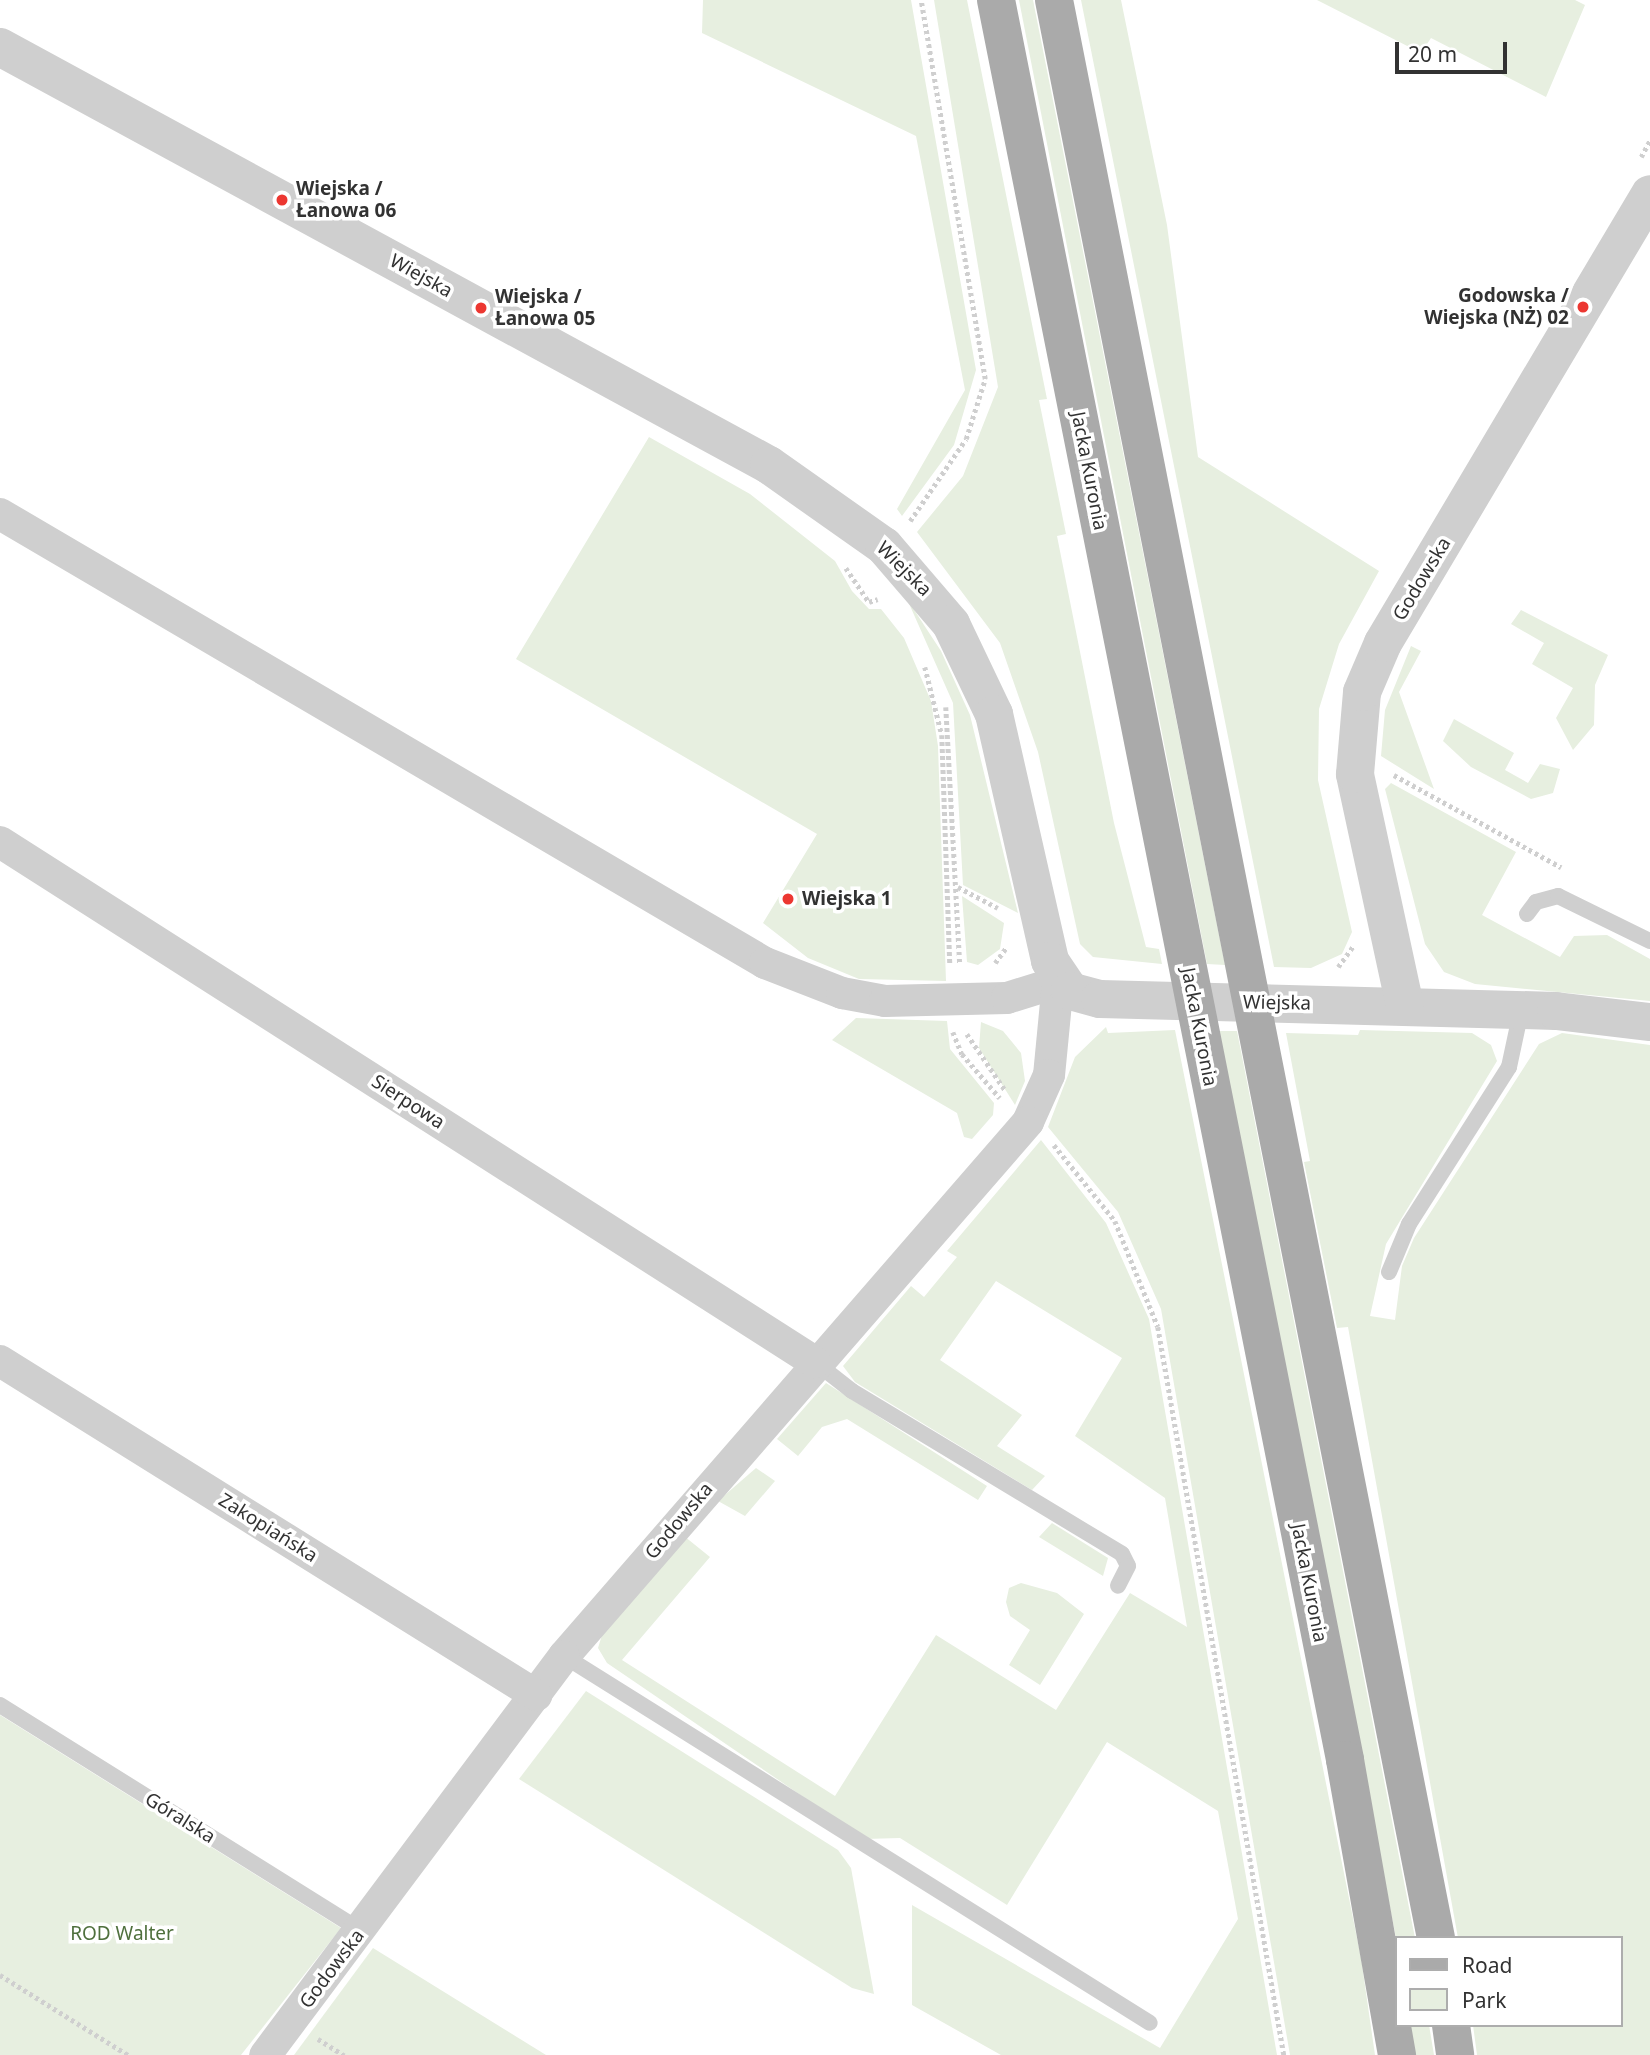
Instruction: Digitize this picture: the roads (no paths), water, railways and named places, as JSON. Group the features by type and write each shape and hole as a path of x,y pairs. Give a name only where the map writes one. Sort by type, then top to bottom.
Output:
{"main road":[{"name":"Jacka Kuronia","path":"996,0 1348,1773 1397,2055"},
{"path":"1054,0 1436,1936"},
{"path":"1451,2027 1455,2055"}],"street":[{"name":"Wiejska","path":"0,47 769,465 951,624 994,714 1058,982 1089,998 1405,1006 1521,1011 1650,1022"},
{"name":"Godowska","path":"1405,1006 1355,774 1356,719 1382,643 1650,194"},
{"path":"0,514 765,963 842,993 885,1002 961,991 1019,997 1058,982"},
{"name":"Sierpowa","path":"0,842 815,1362"},
{"name":"Godowska","path":"265,2055 361,1931 564,1656 815,1362 1049,1075 1058,982"},
{"name":"Zakopiańska","path":"0,1361 536,1695"}],"lane":[{"path":"1527,914 1535,902 1558,896 1650,941"},
{"path":"1389,1272 1409,1224 1508,1067 1521,1011"},
{"path":"815,1362 852,1391 1122,1555 1128,1566 1118,1586"},
{"path":"564,1656 1150,2023"},
{"name":"Góralska","path":"0,1705 361,1931"}],"place":[{"name":"Wiejska / Łanowa 06","path":"282,200"},
{"name":"Godowska / Wiejska (NŻ) 02","path":"1583,307"},
{"name":"Wiejska / Łanowa 05","path":"481,308"},
{"name":"Wiejska 1","path":"788,899"}],"park label":[{"name":"ROD Walter","path":"122,1934"}]}
